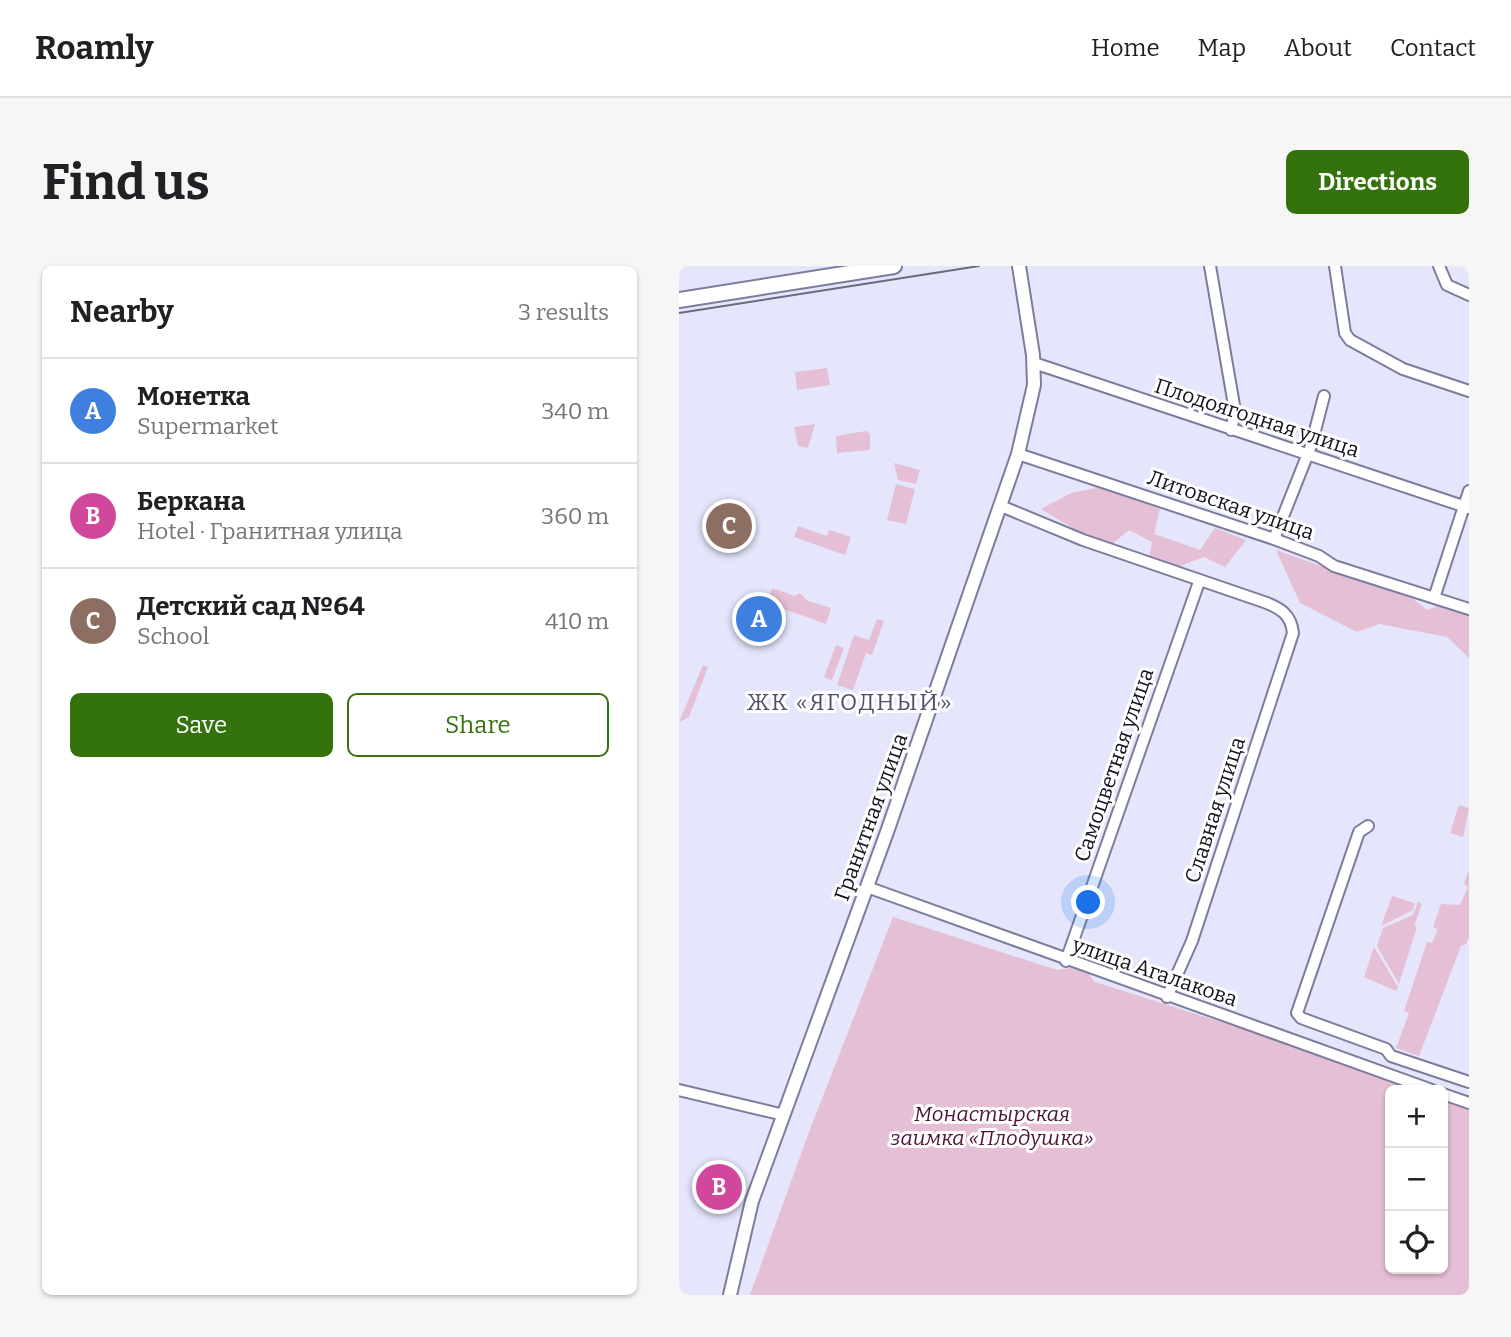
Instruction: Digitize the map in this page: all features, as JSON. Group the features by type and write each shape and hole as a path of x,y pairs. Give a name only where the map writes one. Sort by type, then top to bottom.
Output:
{"main road":[{"path":"679,300 859,269 894,266"}],"street":[{"name":"Гранитная улица","path":"730,1295 752,1201 867,887 1018,454 1032,404 1034,363 1019,266"},
{"path":"1210,266 1235,411 1231,430"},
{"path":"1335,266 1345,333 1357,345 1403,369 1469,391"},
{"path":"1439,266 1447,285 1469,295"},
{"name":"Плодоягодная улица","path":"1034,363 1466,507"},
{"path":"1274,539 1308,455 1324,396"},
{"name":"Литовская улица","path":"1018,454 1274,539 1319,556 1335,566 1469,609"},
{"path":"1434,598 1466,507 1469,491"},
{"path":"1001,506 1083,540 1199,582"},
{"name":"Славная улица","path":"1167,997 1192,941 1293,633 1290,620 1280,608 1199,582"},
{"name":"Самоцветная улица","path":"1066,961 1199,582"},
{"path":"1368,827 1359,832 1297,1013 1301,1018 1386,1049 1391,1056 1469,1082"},
{"name":"улица Агалакова","path":"867,887 1066,961 1418,1085"},
{"path":"679,1090 784,1115"},
{"path":"1448,1096 1469,1103"}],"green space":[{"path":"827,368 830,385 797,390 795,372"},
{"path":"815,424 808,448 798,446 794,427"},
{"path":"866,431 870,434 870,450 837,453 836,436"},
{"path":"894,463 920,470 916,484 898,480"},
{"path":"896,484 915,489 906,524 887,520"},
{"path":"1101,487 1160,509 1154,534 1200,550 1215,528 1246,540 1225,567 1204,557 1180,566 1149,558 1152,542 1129,530 1112,544 1081,533 1041,509 1071,493"},
{"path":"798,526 827,536 829,530 851,537 845,555 794,537"},
{"path":"1276,550 1413,599 1427,610 1442,604 1469,613 1469,658 1447,637 1379,624 1357,632 1300,603"},
{"path":"772,588 795,596 800,593 808,601 831,608 826,624 767,603"},
{"path":"877,619 884,621 872,655 866,653 853,690 837,685 854,635 869,640"},
{"path":"836,645 844,648 832,680 824,677"},
{"path":"703,665 708,667 689,717 679,722"},
{"path":"1459,805 1469,808 1463,837 1450,833"},
{"path":"1469,870 1469,937 1466,944 1461,946 1419,1056 1396,1048 1409,1013 1404,1011 1427,942 1432,943 1438,929 1433,927 1441,904 1460,905 1468,887 1464,884"},
{"path":"1392,896 1415,903 1413,910 1381,926"},
{"path":"1418,902 1422,904 1414,926 1417,927 1399,984 1377,946 1383,928 1413,915"},
{"name":"Монастырская заимка «Плодушка»","path":"893,917 1057,970 1071,968 1087,972 1095,982 1253,1032 1406,1085 1385,1085 1385,1274 1448,1274 1448,1102 1469,1108 1469,1295 750,1295 809,1132"},
{"path":"1374,947 1398,987 1396,991 1364,977"}],"tram line":[{"path":"679,313 979,266"}],"place":[{"name":"Детский сад №64","path":"729,526"},
{"name":"Монетка","path":"759,619"},
{"name":"Беркана","path":"719,1187"}],"district":[{"name":"ЖК «ЯГОДНЫЙ»","path":"850,702"}]}
